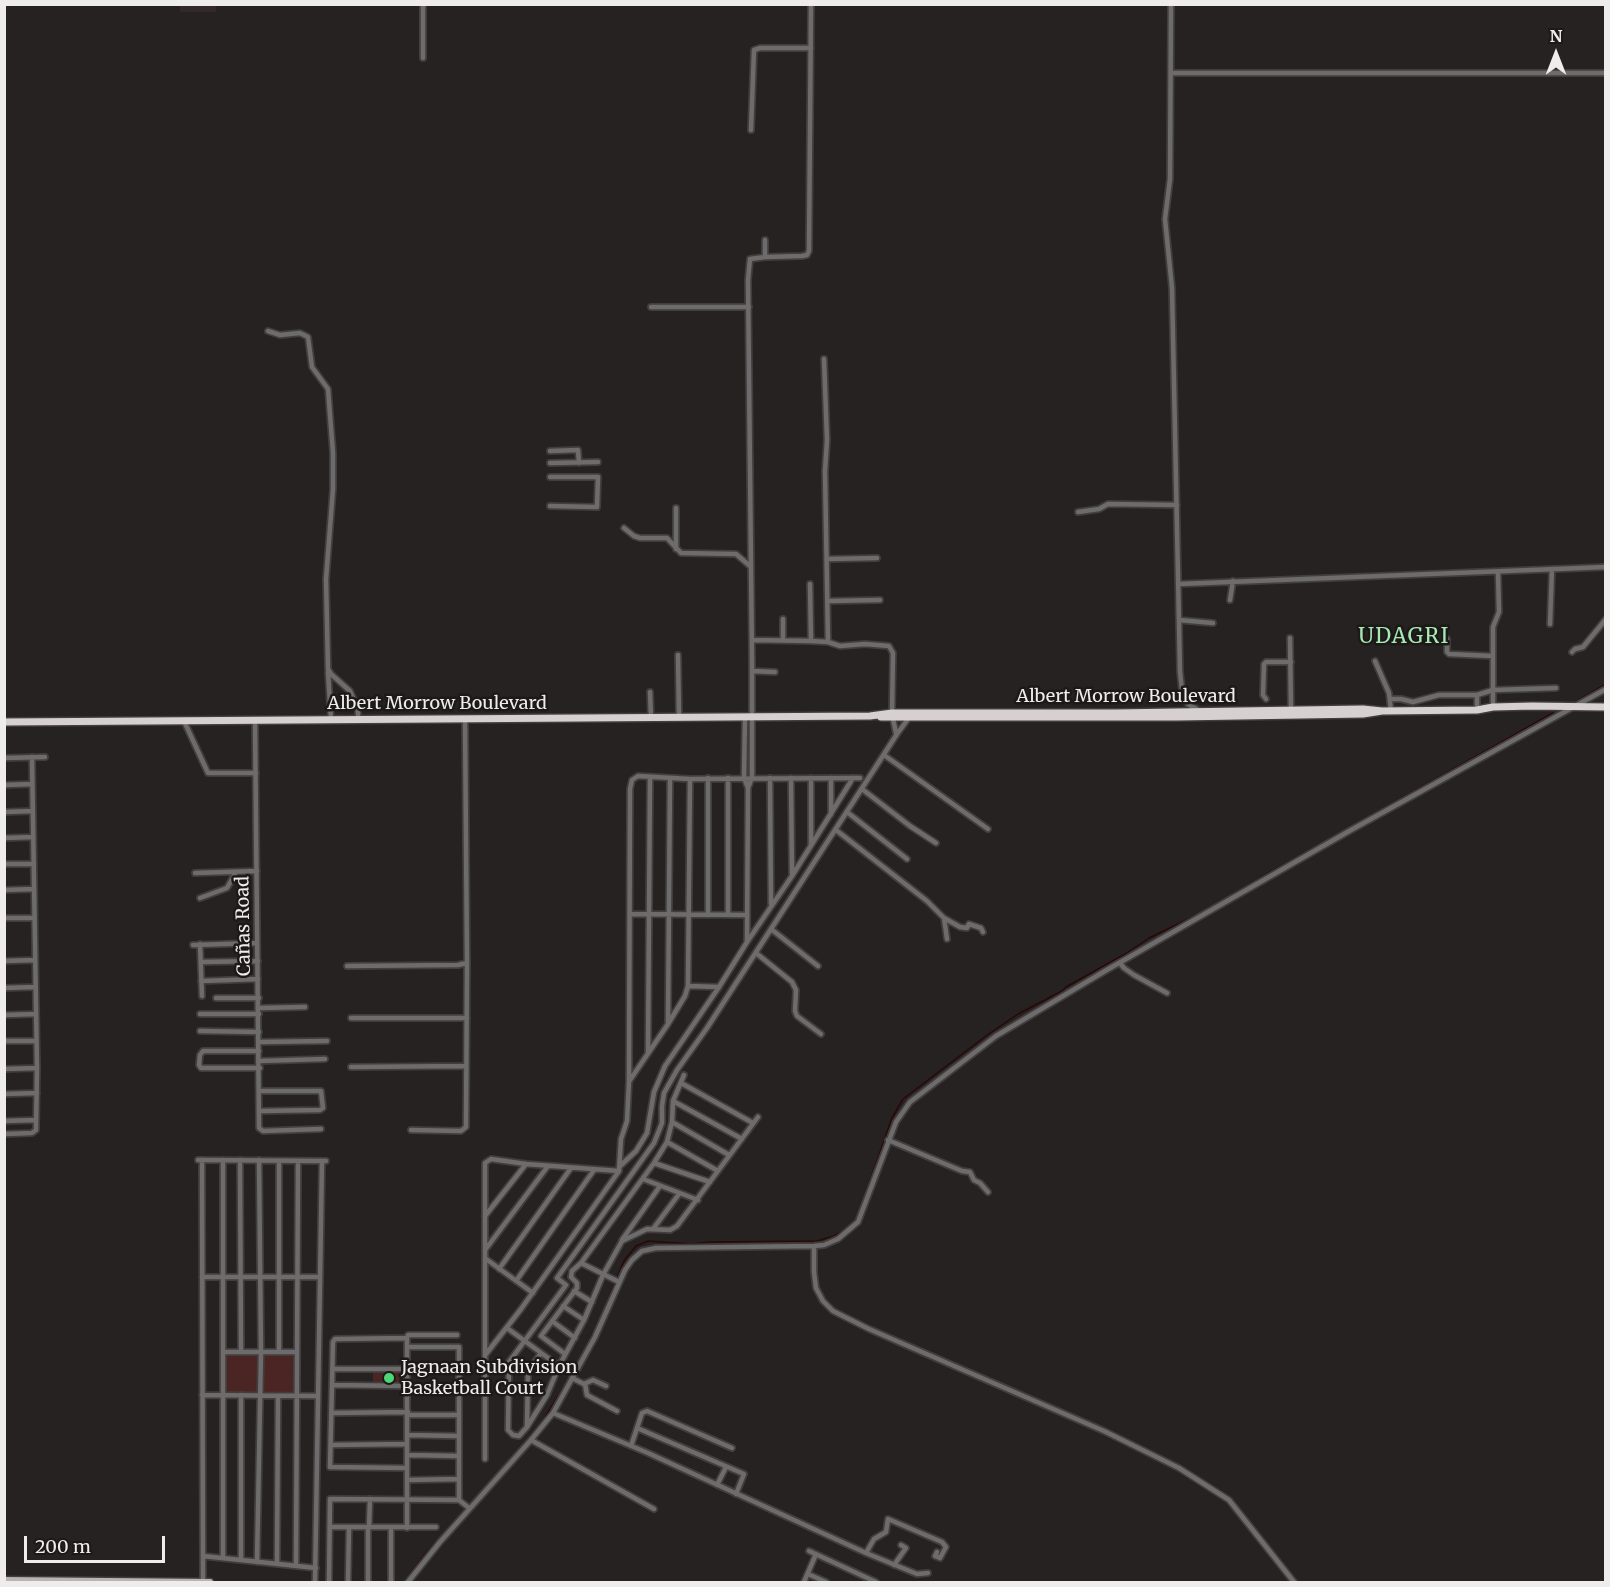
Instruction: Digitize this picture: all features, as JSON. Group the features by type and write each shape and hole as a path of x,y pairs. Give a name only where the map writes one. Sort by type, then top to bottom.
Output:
{"highway":[{"name":"Albert Morrow Boulevard","path":"4,722 892,716 1605,707"},
{"name":"Albert Morrow Boulevard","path":"892,716 908,719 1200,717 1363,714 1382,711"}],"main road":[{"path":"4,1580 209,1582"}],"street":[{"path":"423,4 423,58"},
{"path":"486,1354 507,1328 619,1169 636,1151 648,1133 654,1092 665,1066 747,942 754,917 748,788 744,778 752,671 750,260 754,257 765,256 802,256 807,255 809,251 812,4"},
{"path":"1171,4 1170,179 1165,219 1172,288 1181,693 1185,702 1203,711"},
{"path":"751,130 754,50 811,48"},
{"path":"1171,73 1605,73"},
{"path":"765,240 765,256"},
{"path":"651,307 749,307"},
{"path":"268,331 280,335 300,333 308,337 312,367 326,384 328,394 333,453 333,489 326,579 331,720"},
{"path":"824,358 827,440 825,471 828,642"},
{"path":"550,451 578,450 579,463"},
{"path":"550,463 598,462"},
{"path":"550,477 598,477 598,487 597,507 550,506"},
{"path":"1078,512 1099,509 1108,504 1177,505"},
{"path":"676,508 676,549"},
{"path":"624,528 640,538 667,538 683,554 736,554 750,566"},
{"path":"828,559 877,558"},
{"path":"1179,584 1605,567"},
{"path":"1550,624 1552,570"},
{"path":"1493,707 1493,627 1498,617 1500,604 1498,572"},
{"path":"1230,600 1233,582"},
{"path":"810,584 811,641"},
{"path":"828,601 880,600"},
{"path":"783,619 783,640"},
{"path":"1572,652 1583,647 1605,619"},
{"path":"1179,620 1213,623"},
{"path":"1290,638 1291,710"},
{"path":"1447,639 1449,654 1493,656"},
{"path":"752,640 828,642 843,646 883,644 892,648 892,716 897,734"},
{"path":"678,655 679,717"},
{"path":"1375,661 1390,699 1391,711"},
{"path":"1266,699 1263,694 1264,664 1266,662 1291,662"},
{"path":"328,669 350,691 358,709 358,720"},
{"path":"752,671 775,672"},
{"path":"1390,699 1413,702 1439,695 1477,695 1493,690 1556,688"},
{"path":"408,1582 469,1508 553,1413 595,1337 618,1282 632,1260 648,1249 814,1246 824,1245 838,1239 858,1222 888,1140 896,1122 910,1102 996,1036 1351,830 1605,689"},
{"path":"650,693 651,718"},
{"path":"1477,695 1477,710"},
{"path":"1178,712 1185,702"},
{"path":"748,717 752,778 748,788"},
{"path":"411,1130 464,1130 466,1127 465,719"},
{"path":"660,1186 622,1240 603,1275 584,1320 559,1366 547,1395 528,1427 517,1436 510,1434 508,1430 508,1365 566,1285 557,1278 654,1143 662,1123 662,1106 668,1086 908,719"},
{"path":"184,721 208,773 256,773"},
{"name":"Cañas Road","path":"255,721 261,1130 321,1129"},
{"path":"884,755 988,829"},
{"path":"4,1134 34,1133 36,1120 32,757"},
{"path":"4,758 45,757"},
{"path":"619,1169 621,1139 627,1121 629,1081 630,784 635,777 860,778"},
{"path":"648,1053 650,777"},
{"path":"668,1024 670,778"},
{"path":"708,778 708,915"},
{"path":"728,778 728,915"},
{"path":"770,778 771,905"},
{"path":"791,778 792,876"},
{"path":"811,778 811,846"},
{"path":"831,778 831,814"},
{"path":"747,942 754,917 771,905 792,876 853,778"},
{"path":"629,1081 668,1024 685,996 688,986 690,779"},
{"path":"4,785 32,784"},
{"path":"862,789 936,843"},
{"path":"4,812 33,811"},
{"path":"847,812 907,859"},
{"path":"811,826 822,828"},
{"path":"836,830 927,901 944,918 960,927 968,928 969,924 981,928 983,932"},
{"path":"4,838 33,837"},
{"path":"4,864 34,864"},
{"path":"195,873 257,871"},
{"path":"200,898 226,888 236,872"},
{"path":"771,887 782,888"},
{"path":"4,890 34,889"},
{"path":"630,914 754,917"},
{"path":"4,918 34,918"},
{"path":"944,918 947,939"},
{"path":"771,929 818,966"},
{"path":"193,945 257,943"},
{"path":"200,944 202,996"},
{"path":"756,953 792,982 796,990 795,1011 797,1016 821,1035"},
{"path":"4,961 34,960"},
{"path":"201,962 258,961"},
{"path":"347,966 467,963"},
{"path":"1120,963 1134,975 1167,993"},
{"path":"201,981 258,979"},
{"path":"688,986 719,987"},
{"path":"4,988 35,987"},
{"path":"216,998 259,998"},
{"path":"259,1008 305,1007"},
{"path":"4,1015 36,1014"},
{"path":"200,1014 259,1014"},
{"path":"351,1018 467,1018"},
{"path":"200,1031 259,1032"},
{"path":"4,1041 36,1041"},
{"path":"259,1042 327,1041"},
{"path":"259,1051 203,1051 200,1054 199,1065 201,1068 260,1068"},
{"path":"259,1061 325,1059"},
{"path":"351,1067 466,1066"},
{"path":"4,1069 37,1068"},
{"path":"537,1341 574,1291 577,1284 571,1274 643,1179 667,1142 674,1101 684,1075"},
{"path":"681,1083 753,1124"},
{"path":"260,1091 321,1091 322,1108 321,1110 260,1111"},
{"path":"4,1094 37,1093"},
{"path":"674,1101 742,1139"},
{"path":"622,1240 652,1229 675,1228 758,1117"},
{"path":"4,1120 36,1120"},
{"path":"672,1122 729,1155"},
{"path":"888,1140 962,1171 970,1172 974,1180 988,1192"},
{"path":"667,1142 718,1171"},
{"path":"485,1459 486,1161 491,1159 594,1170 619,1169"},
{"path":"209,1582 203,1556 200,1160 324,1161 315,1582"},
{"path":"223,1160 223,1558"},
{"path":"240,1160 241,1352"},
{"path":"257,1562 261,1352 259,1160"},
{"path":"279,1161 279,1352"},
{"path":"296,1566 298,1161"},
{"path":"654,1163 710,1182"},
{"path":"485,1217 526,1164"},
{"path":"485,1250 548,1166"},
{"path":"499,1269 571,1168"},
{"path":"516,1281 594,1170"},
{"path":"643,1179 698,1200"},
{"path":"652,1229 679,1194"},
{"path":"631,1227 638,1233"},
{"path":"814,1246 816,1288 833,1311 868,1329 1104,1431 1179,1468 1229,1500 1294,1582"},
{"path":"486,1259 532,1293"},
{"path":"581,1263 618,1282"},
{"path":"202,1277 320,1277"},
{"path":"574,1291 592,1302"},
{"path":"563,1306 584,1320"},
{"path":"552,1322 575,1338"},
{"path":"507,1328 559,1366"},
{"path":"406,1468 331,1468 333,1344 335,1338 457,1335"},
{"path":"541,1336 566,1354"},
{"path":"406,1528 407,1338"},
{"path":"407,1347 459,1347 459,1500"},
{"path":"223,1352 297,1352"},
{"path":"528,1427 528,1371 541,1353"},
{"path":"333,1369 459,1369"},
{"path":"572,1378 585,1384"},
{"path":"585,1384 593,1380 606,1386"},
{"path":"585,1384 587,1395 617,1411"},
{"path":"333,1385 459,1390"},
{"path":"202,1395 318,1396"},
{"path":"241,1395 241,1560"},
{"path":"277,1564 278,1396"},
{"path":"632,1446 642,1413 647,1411 732,1448"},
{"path":"332,1413 459,1415"},
{"path":"553,1413 632,1446 866,1553 894,1565 924,1573"},
{"path":"637,1428 744,1474 736,1494"},
{"path":"407,1435 459,1436"},
{"path":"531,1440 654,1509"},
{"path":"331,1445 407,1444"},
{"path":"407,1455 459,1456"},
{"path":"717,1485 726,1467"},
{"path":"407,1480 459,1479"},
{"path":"329,1582 330,1499 459,1500 469,1508"},
{"path":"368,1582 370,1499"},
{"path":"866,1553 874,1539 886,1532 888,1519 942,1542 945,1546 940,1558 935,1556 937,1552"},
{"path":"330,1527 436,1527"},
{"path":"348,1582 349,1527"},
{"path":"391,1582 392,1528"},
{"path":"894,1565 906,1548 901,1545"},
{"path":"809,1551 876,1582"},
{"path":"804,1582 816,1554"},
{"path":"203,1556 316,1568"},
{"path":"808,1574 826,1582"}],"shaded area":[{"path":"180,5 216,5 216,12 180,12"},
{"path":"226,1355 294,1355 294,1392 225,1392"},
{"name":"Jagnaan Subdivision Basketball Court","path":"373,1373 404,1373 404,1383 373,1383"}],"waterway":[{"path":"1577,701 1606,684"},
{"path":"850,1226 859,1212 892,1118 903,1099 986,1036 1018,1014 1062,991 1149,938 1201,913 1553,713"},
{"path":"507,1463 542,1422 575,1369 601,1317 624,1261 636,1246 648,1241 692,1244 817,1241 834,1236 846,1229"},
{"path":"469,1506 484,1490"},
{"path":"404,1582 465,1509"}],"place":[{"name":"Jagnaan Subdivision Basketball Court","path":"389,1378"}],"district":[{"name":"UDAGRI","path":"1404,637"}]}
